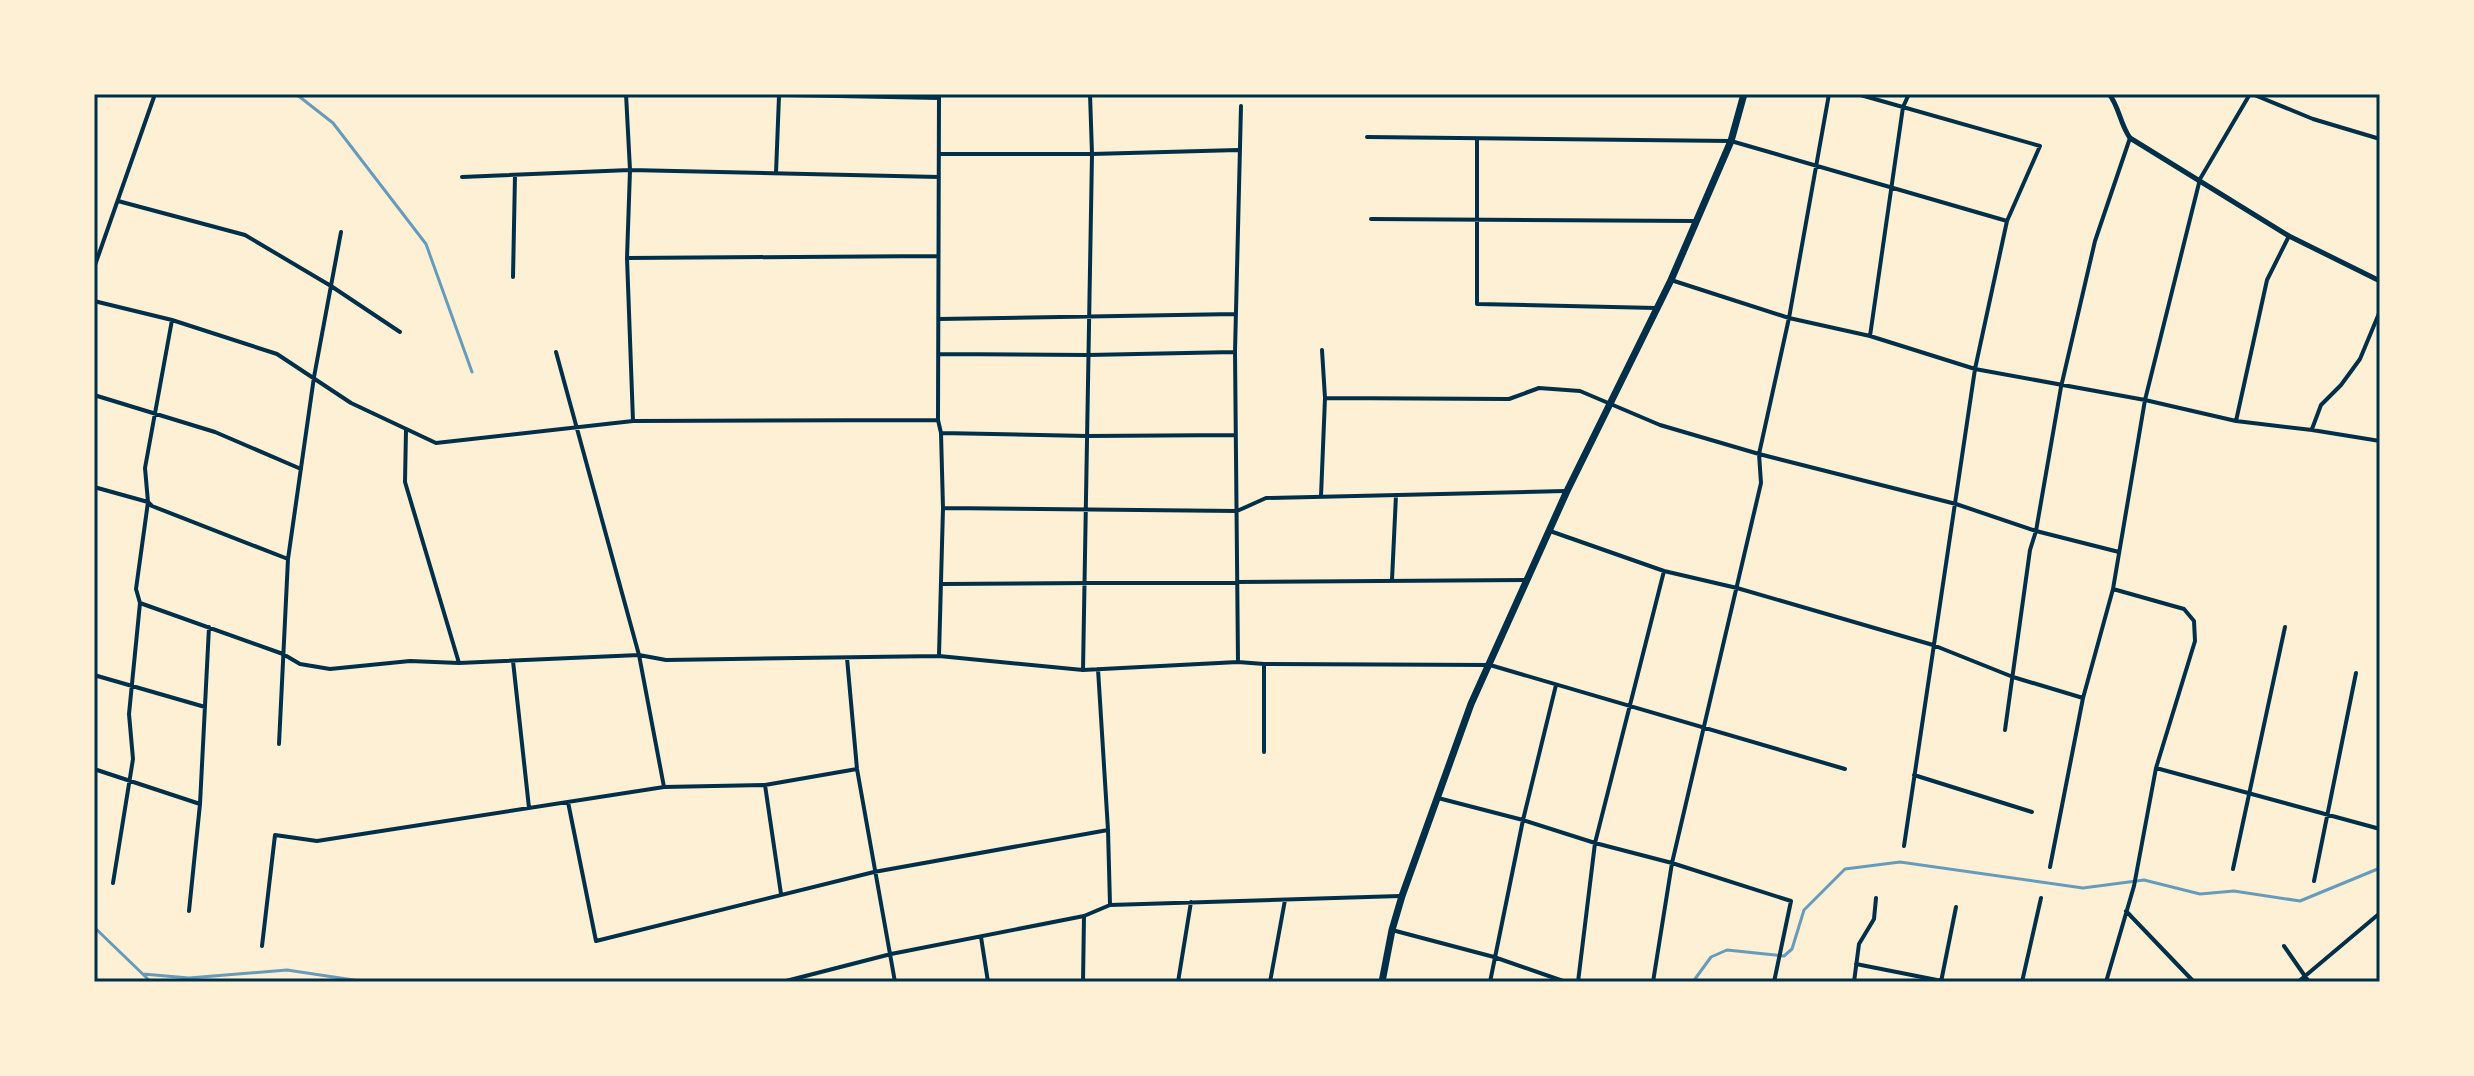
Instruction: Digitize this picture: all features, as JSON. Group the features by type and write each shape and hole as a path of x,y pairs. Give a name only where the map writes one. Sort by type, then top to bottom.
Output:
{"main road":[{"path":"1382,982 1402,896 1471,704 1567,491 1659,308 1698,221 1731,141 1744,94"}],"street":[{"path":"94,268 155,94"},
{"path":"626,94 630,170 627,258 633,421"},
{"path":"731,94 939,96 938,420 943,508 939,656"},
{"path":"1083,670 1092,154 1090,94"},
{"path":"1653,982 1672,863 1761,483 1759,454 1789,318 1829,94"},
{"path":"1857,94 2040,146 2007,221 1975,369 1904,846"},
{"path":"1870,336 1903,107 1909,94"},
{"path":"2109,94 2130,138 2289,236 2380,281"},
{"path":"2050,867 2083,698 2113,589 2145,400 2200,179 2251,94 2313,119 2380,139"},
{"path":"776,173 779,95"},
{"path":"1238,662 1235,352 1241,106"},
{"path":"1367,137 1731,141 2007,221"},
{"path":"2005,730 2030,550 2061,387 2095,241 2130,138"},
{"path":"1477,139 1477,304 1659,308"},
{"path":"939,154 1238,150"},
{"path":"462,177 630,170 939,177"},
{"path":"513,277 515,175"},
{"path":"118,201 245,235 400,332"},
{"path":"1371,219 1698,221"},
{"path":"279,744 288,559 314,377 341,232"},
{"path":"2236,421 2267,280 2289,236"},
{"path":"627,258 938,256"},
{"path":"1671,280 1789,318 1870,336 1975,369 2145,400 2236,421 2380,441"},
{"path":"94,301 172,320 277,354 351,403 436,443 633,421 938,420"},
{"path":"2312,430 2321,405 2360,359 2380,311"},
{"path":"938,319 1236,314"},
{"path":"113,883 133,759 129,714 140,603 136,589 148,502 145,468 172,320"},
{"path":"1321,497 1325,398 1322,350"},
{"path":"556,352 639,655 664,787"},
{"path":"938,354 1235,352"},
{"path":"1325,398 1509,399 1539,388 1580,391 1660,425 1759,454 1956,504 2036,531 2119,552"},
{"path":"94,395 215,432 301,469"},
{"path":"406,430 405,482 459,663"},
{"path":"941,433 1236,435"},
{"path":"94,487 148,502 288,559"},
{"path":"943,508 1237,511 1266,498 1567,491"},
{"path":"1392,581 1396,495"},
{"path":"1550,531 1664,571 1737,588 1933,645 2013,677 2083,698"},
{"path":"1578,982 1595,843 1664,571"},
{"path":"942,584 1527,580"},
{"path":"2106,982 2134,886 2156,768 2195,641 2194,621 2184,609 2113,589"},
{"path":"140,603 283,654 300,664 330,669 410,661 459,663 639,655 666,660 939,656 1083,670 1238,662 1490,665 1845,769"},
{"path":"189,911 200,804 209,627"},
{"path":"2233,869 2285,627"},
{"path":"847,658 857,769 895,982"},
{"path":"513,661 529,808"},
{"path":"1264,664 1264,752"},
{"path":"1098,669 1110,905"},
{"path":"2314,881 2356,673"},
{"path":"94,675 205,707"},
{"path":"1490,982 1523,820 1556,685"},
{"path":"2156,768 2380,829"},
{"path":"94,769 200,804"},
{"path":"262,946 275,835 317,841 664,787 765,785 857,769"},
{"path":"1914,775 2032,812"},
{"path":"765,785 781,895"},
{"path":"1438,798 1672,863 1791,901 1774,982"},
{"path":"568,801 596,941 874,872 1108,830"},
{"path":"782,982 891,954 1084,916 1110,905 1402,896"},
{"path":"1854,982 1859,944 1874,919 1876,898"},
{"path":"2022,982 2041,898"},
{"path":"1270,982 1285,900"},
{"path":"1178,982 1191,902"},
{"path":"1942,982 1956,907"},
{"path":"2126,911 2194,982"},
{"path":"2298,982 2380,913"},
{"path":"1083,982 1084,916"},
{"path":"1392,930 1494,957 1566,982"},
{"path":"981,937 988,982"},
{"path":"2284,946 2309,982"},
{"path":"1856,964 1942,982 2000,982"}],"waterway":[{"path":"296,94 333,123 426,244 472,372"},
{"path":"1695,979 1711,957 1727,950 1784,956 1792,949 1804,910 1845,869 1900,862 2083,888 2144,880 2200,894 2234,891 2300,901 2380,868"},
{"path":"94,927 151,982"},
{"path":"143,974 189,978 287,970 367,982"}]}
